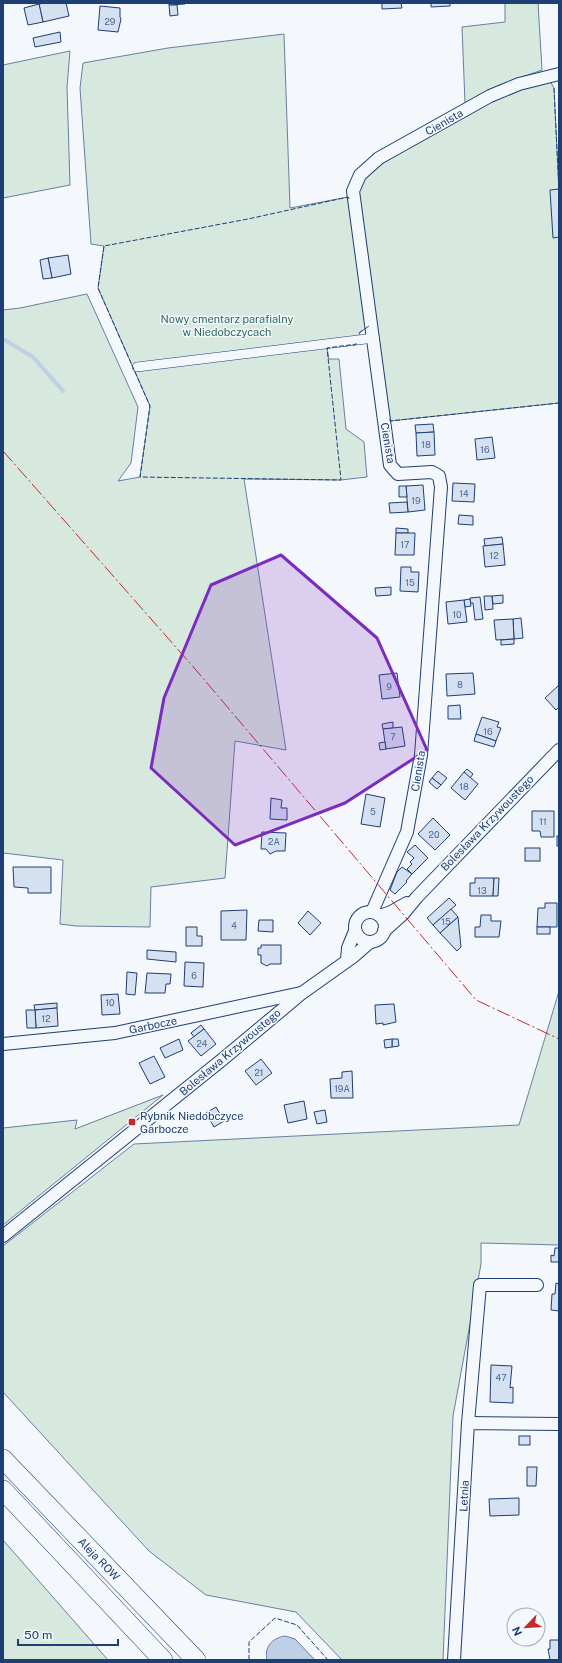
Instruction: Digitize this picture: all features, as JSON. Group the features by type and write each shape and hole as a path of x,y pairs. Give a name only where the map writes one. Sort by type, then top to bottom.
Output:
{"main road":[{"name":"Aleja ROW","path":"3,1459 196,1660"},
{"name":"Aleja ROW","path":"3,1490 163,1660"}],"street":[{"name":"Cienista","path":"376,914 406,832 421,755 441,487 439,476 432,472 398,474 390,465 353,191 360,175 379,158 490,96 519,84 553,75"},
{"path":"137,367 374,338"},
{"name":"Bolesława Krzywoustego","path":"384,931 403,914 417,897 559,750"},
{"name":"Bolesława Krzywoustego","path":"376,914 392,912 417,897"},
{"path":"367,912 376,914 384,923 384,931 379,939 370,942 360,939 354,926 358,917 367,912"},
{"path":"347,960 348,948 355,931"},
{"name":"Bolesława Krzywoustego","path":"3,1236 223,1059 302,993 370,942"},
{"name":"Garbocze","path":"3,1044 115,1033 302,993"},
{"name":"Letnia","path":"454,1660 468,1422 480,1286 537,1285"},
{"path":"468,1422 559,1424"}],"highlighted area":[{"path":"281,555 377,638 427,750 345,803 235,845 151,768 164,698 211,585"}],"green space":[{"path":"505,3 538,3 542,70 499,85 465,103 462,27 505,22"},
{"name":"Nowy cmentarz parafialny w Niedobczycach","path":"284,34 290,208 348,197 369,326 359,333 361,344 327,348 329,359 339,359 346,429 364,442 367,477 341,480 244,479 286,750 235,741 225,878 151,887 150,927 76,926 60,924 63,860 3,853 3,310 20,308 87,294 138,407 131,463 118,481 140,477 150,406 98,288 104,246 91,244 80,88 83,63 168,48"},
{"path":"70,51 67,87 70,185 3,198 3,65"},
{"path":"549,79 554,88 559,192 559,403 390,421 358,191 367,173 433,133 512,91"},
{"path":"559,991 559,1245 481,1243 481,1264 453,1416 443,1660 342,1660 296,1612 206,1595 149,1551 3,1392 3,1246 134,1144 519,1125"},
{"path":"163,1095 3,1225 3,1128 77,1120 75,1129"},
{"path":"3,1540 108,1660 3,1660"}],"water":[{"path":"285,1636 295,1639 315,1660 267,1660 266,1655 270,1644 276,1639"}],"building":[{"path":"66,3 69,16 43,22 39,4"},
{"path":"169,3 185,3 185,4 169,5"},
{"path":"382,3 401,3 402,8 382,9"},
{"path":"431,3 450,3 450,6 431,7"},
{"path":"39,4 43,22 28,25 24,8"},
{"path":"169,5 177,5 178,15 170,16"},
{"path":"100,6 120,8 121,19 118,32 98,30"},
{"path":"60,32 61,42 35,47 33,38"},
{"path":"559,189 559,237 553,238 550,190"},
{"path":"68,255 71,274 52,278 48,258"},
{"path":"48,258 52,278 43,279 40,260"},
{"path":"433,424 434,432 416,433 415,425"},
{"path":"434,432 435,455 417,456 416,433"},
{"path":"492,437 495,458 477,460 475,439"},
{"path":"453,483 475,484 474,502 452,501"},
{"path":"423,485 425,510 408,512 406,486"},
{"path":"399,486 406,486 407,497 399,497"},
{"path":"407,502 408,512 390,513 389,503"},
{"path":"459,515 473,516 473,525 458,524"},
{"path":"396,528 408,529 408,533 396,533"},
{"path":"396,533 415,533 414,555 395,555"},
{"path":"502,537 503,544 485,546 484,539"},
{"path":"503,544 505,565 485,567 483,546"},
{"path":"401,567 411,567 411,572 419,572 418,592 400,591"},
{"path":"391,587 391,595 376,596 375,588"},
{"path":"503,595 503,603 493,604 492,596"},
{"path":"484,596 492,596 493,609 485,610"},
{"path":"480,597 483,619 475,620 473,603 470,603 470,598"},
{"path":"470,599 471,606 465,607 464,600"},
{"path":"464,600 467,622 448,624 446,602"},
{"path":"521,618 523,638 514,639 513,619"},
{"path":"513,619 514,639 496,640 494,620"},
{"path":"514,639 514,644 501,645 501,640"},
{"path":"397,673 400,697 382,699 379,675"},
{"path":"473,673 475,694 447,696 446,674"},
{"path":"559,685 559,707 556,710 545,698"},
{"path":"460,705 461,719 448,719 448,706"},
{"path":"482,717 499,722 497,727 501,728 496,741 476,734"},
{"path":"393,722 393,728 383,729 382,724"},
{"path":"402,727 405,746 386,749 383,729"},
{"path":"476,734 496,741 494,747 474,741"},
{"path":"385,742 386,749 380,750 379,743"},
{"path":"467,769 473,774 470,778 464,772"},
{"path":"438,771 447,778 441,785 432,778"},
{"path":"464,772 478,784 465,800 451,788"},
{"path":"432,778 441,785 437,789 429,782"},
{"path":"366,794 385,798 380,827 361,824"},
{"path":"271,798 282,800 281,808 287,808 287,820 270,819"},
{"path":"532,811 554,811 554,837 541,837 540,831 532,831"},
{"path":"433,818 450,835 435,850 418,834"},
{"path":"262,832 286,833 285,851 276,851 270,854 266,849 261,849"},
{"path":"557,836 559,836 559,846 557,846"},
{"path":"415,845 428,858 412,874 407,869 412,864 410,862 414,858 407,852"},
{"path":"525,848 540,848 540,861 525,861"},
{"path":"13,867 51,867 51,893 28,893 28,888 14,887"},
{"path":"402,867 412,874 406,881 407,882 395,894 390,890 397,872"},
{"path":"475,878 494,878 493,896 470,896 470,883 475,883"},
{"path":"494,878 499,878 498,896 493,896"},
{"path":"449,898 456,905 433,925 427,918"},
{"path":"545,903 557,903 557,927 537,927 538,908 545,908"},
{"path":"451,909 458,917 440,933 433,925"},
{"path":"247,910 246,940 221,940 221,911"},
{"path":"308,911 321,923 310,935 298,923"},
{"path":"481,915 491,915 491,921 501,921 499,937 475,937 475,927 480,927"},
{"path":"458,917 461,947 457,951 440,933"},
{"path":"259,920 273,920 273,932 258,931"},
{"path":"186,927 197,927 197,936 202,936 202,946 186,946"},
{"path":"537,927 550,927 550,934 537,934"},
{"path":"261,945 281,945 281,964 270,964 267,966 261,963 261,955 258,955 258,948 261,948"},
{"path":"147,950 176,952 176,962 147,959"},
{"path":"185,962 204,963 203,987 184,986"},
{"path":"127,972 137,973 135,995 126,994"},
{"path":"147,973 171,974 170,984 166,984 165,993 145,993"},
{"path":"118,994 120,1014 102,1015 101,995"},
{"path":"57,1003 57,1008 35,1010 34,1005"},
{"path":"394,1004 396,1022 383,1025 383,1023 376,1024 375,1005"},
{"path":"57,1008 58,1026 36,1028 35,1010"},
{"path":"26,1010 35,1010 36,1028 27,1028"},
{"path":"201,1025 204,1029 194,1037 191,1033"},
{"path":"204,1029 216,1044 201,1056 188,1041"},
{"path":"179,1039 183,1050 165,1058 160,1048"},
{"path":"392,1039 398,1039 399,1046 392,1047"},
{"path":"392,1039 392,1047 385,1048 384,1040"},
{"path":"154,1056 165,1077 150,1084 139,1063"},
{"path":"261,1059 272,1073 256,1085 245,1071"},
{"path":"352,1071 353,1098 331,1098 330,1079 342,1078 342,1072"},
{"path":"304,1101 307,1119 288,1123 284,1105"},
{"path":"216,1107 224,1121 214,1127 206,1113"},
{"path":"325,1110 327,1122 317,1124 314,1112"},
{"path":"555,1248 559,1248 559,1262 551,1262 551,1255 554,1256"},
{"path":"556,1283 559,1284 559,1311 551,1310 552,1294 555,1294"},
{"path":"491,1365 512,1366 510,1388 513,1387 513,1403 490,1402"},
{"path":"519,1436 530,1436 530,1445 519,1445"},
{"path":"527,1467 537,1467 536,1486 527,1486"},
{"path":"519,1498 519,1515 490,1516 489,1499"},
{"path":"550,1640 559,1640 559,1660 550,1660 548,1649 550,1649"}],"waterway":[{"path":"3,339 33,357 63,391"}],"fence":[{"path":"554,88 559,190"},
{"path":"349,199 348,197 248,219 104,246 98,288 150,406 140,477 341,480 327,348 357,344"},
{"path":"359,333 369,326"},
{"path":"390,419 390,421 559,403"},
{"path":"249,1660 249,1642 275,1618 297,1625 328,1660"}],"power":[{"path":"3,451 196,670 476,1000 559,1039"}],"place":[{"name":"Rybnik Niedobczyce Garbocze","path":"132,1122"}]}
